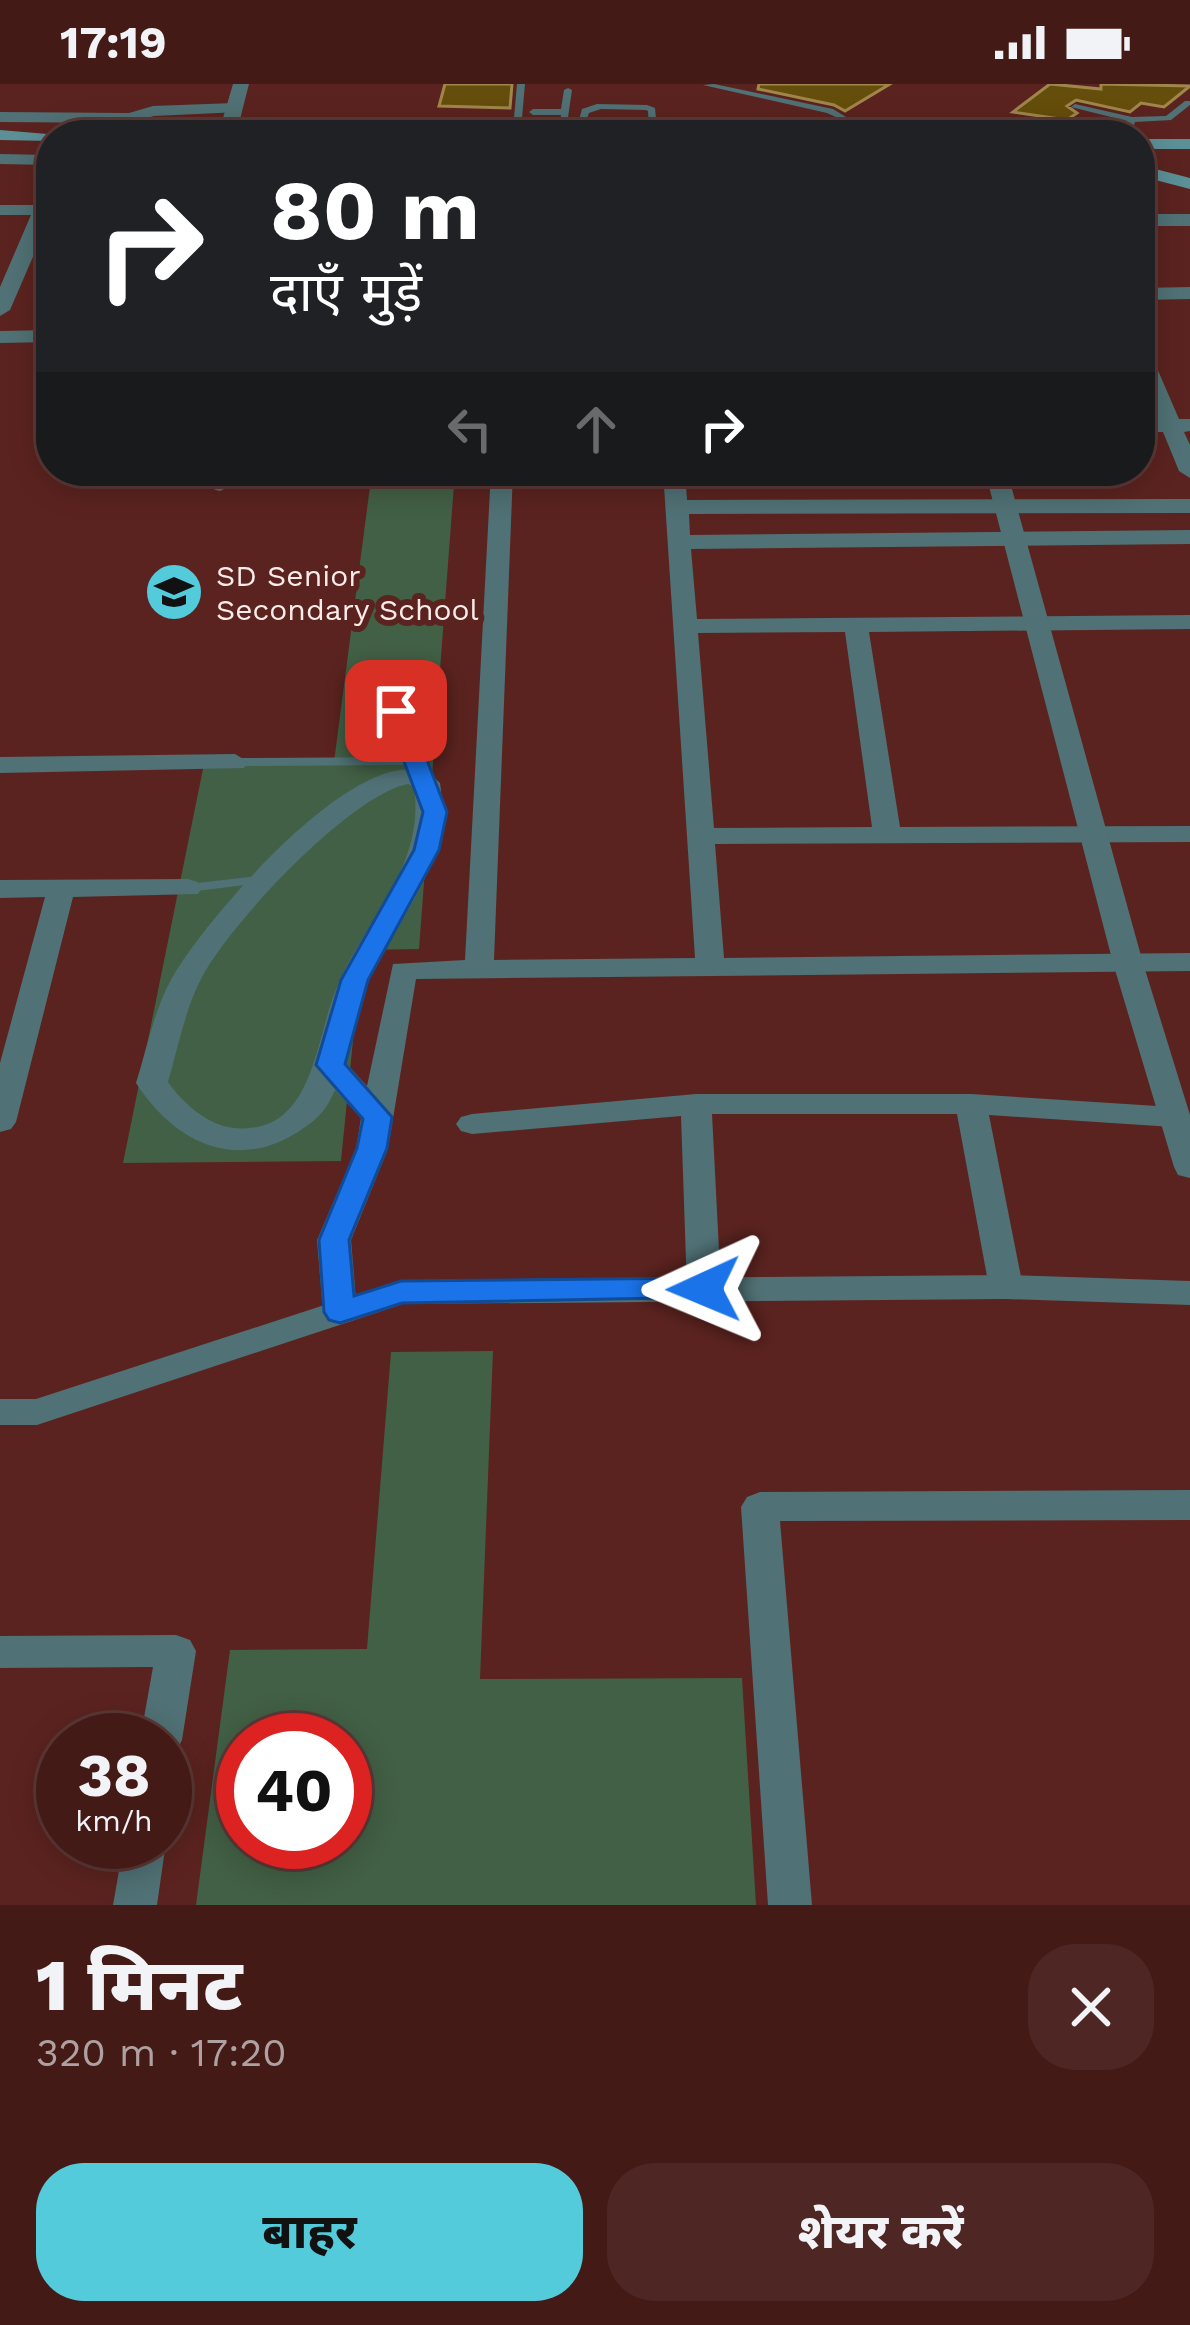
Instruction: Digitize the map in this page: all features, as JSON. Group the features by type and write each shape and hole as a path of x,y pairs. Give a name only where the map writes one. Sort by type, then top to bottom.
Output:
{"main road":[{"path":"1155,142 1190,133"},
{"path":"0,140 36,140"},
{"path":"1155,144 1190,144"},
{"path":"1155,164 1190,162"},
{"path":"1155,171 1190,184"}],"street":[{"path":"231,120 241,84"},
{"path":"0,117 130,118 153,111 234,108"},
{"path":"0,159 36,160"},
{"path":"0,210 36,210"},
{"path":"1155,220 1190,220"},
{"path":"0,310 9,267 36,226"},
{"path":"1155,294 1190,293"},
{"path":"0,337 36,336"},
{"path":"1155,379 1180,425 1190,471"},
{"path":"479,969 501,486"},
{"path":"675,486 710,967"},
{"path":"1000,486 1128,963 1182,1117 1190,1167"},
{"path":"677,507 1190,506"},
{"path":"679,542 1190,538"},
{"path":"685,626 1190,622"},
{"path":"856,625 887,835"},
{"path":"0,766 235,762"},
{"path":"422,772 435,812 426,850 354,980 330,1065 311,1109 261,1141 212,1136 169,1107 152,1083 188,975 309,833 384,782 422,772"},
{"path":"703,836 1190,834"},
{"path":"0,889 188,888"},
{"path":"0,1121 61,889"},
{"path":"340,1312 334,1240 372,1148 403,970 1190,962"},
{"path":"330,1065 378,1117"},
{"path":"472,1124 696,1104 971,1104 1182,1117"},
{"path":"696,1104 704,1289"},
{"path":"971,1104 1006,1287"},
{"path":"0,1412 37,1412 401,1292 1006,1287 1190,1293"},
{"path":"790,1905 760,1507 1190,1505"},
{"path":"0,1652 176,1651 166,1713"},
{"path":"135,1905 141,1869"}],"lane":[{"path":"519,120 521,84"},
{"path":"707,85 830,111 842,120"},
{"path":"568,90 569,120"},
{"path":"1075,107 1132,120 1168,118 1188,103"},
{"path":"533,112 557,120"},
{"path":"215,486 220,488"},
{"path":"235,762 422,772 382,677"},
{"path":"188,888 268,878"}],"green space":[{"path":"370,486 454,486 419,949 362,950 341,1161 123,1163 204,764 334,762"},
{"path":"493,1351 480,1679 742,1678 756,1905 196,1905 216,1755 216,1869 372,1869 372,1713 222,1713 230,1650 367,1649 391,1352"}],"building":[{"path":"445,84 512,84 510,108 439,106"},
{"path":"759,84 890,84 845,111 758,89"},
{"path":"1050,84 1101,89 1101,84 1190,86 1164,107 1141,103 1130,112 1076,100 1067,106 1077,113 1067,120 1013,112"}],"place":[{"name":"SD Senior Secondary School","path":"174,592"}],"route":[{"path":"396,711 435,812 426,850 354,980 330,1065 378,1117 372,1148 334,1240 340,1312 401,1292 704,1289"}]}
